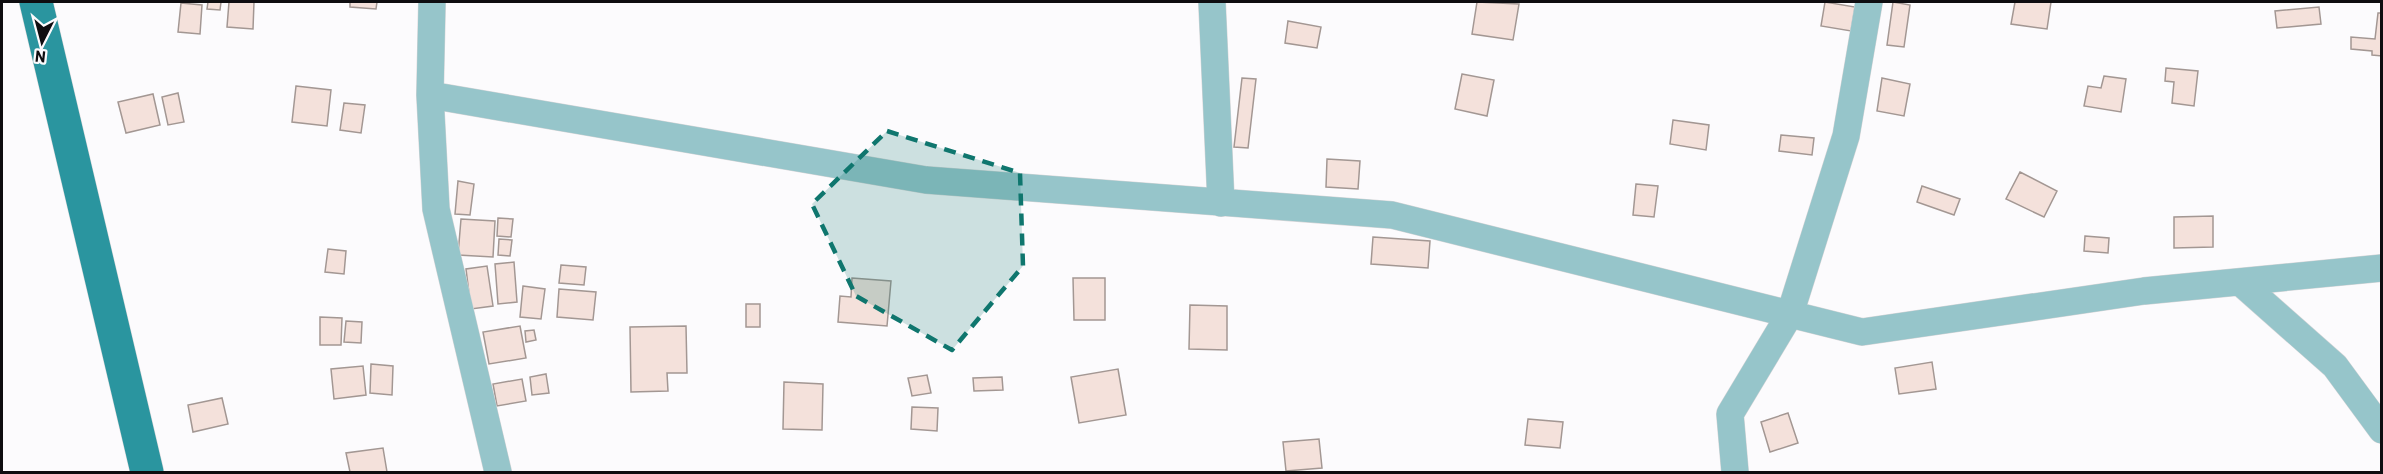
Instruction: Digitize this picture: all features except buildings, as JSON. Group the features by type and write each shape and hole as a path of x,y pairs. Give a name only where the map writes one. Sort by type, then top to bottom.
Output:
{"main road":[{"path":"36,2 147,472"}],"street":[{"path":"432,2 430,95 436,210 498,472"},
{"path":"1212,2 1221,202"},
{"path":"1735,472 1730,414 1790,314 1845,136 1869,2"},
{"path":"430,95 926,180 1392,215 1862,332 2144,291 2382,268"},
{"path":"2240,282 2335,366 2382,430"}],"highlighted area":[{"path":"887,131 1020,173 1023,266 952,350 856,296 812,204"}]}
